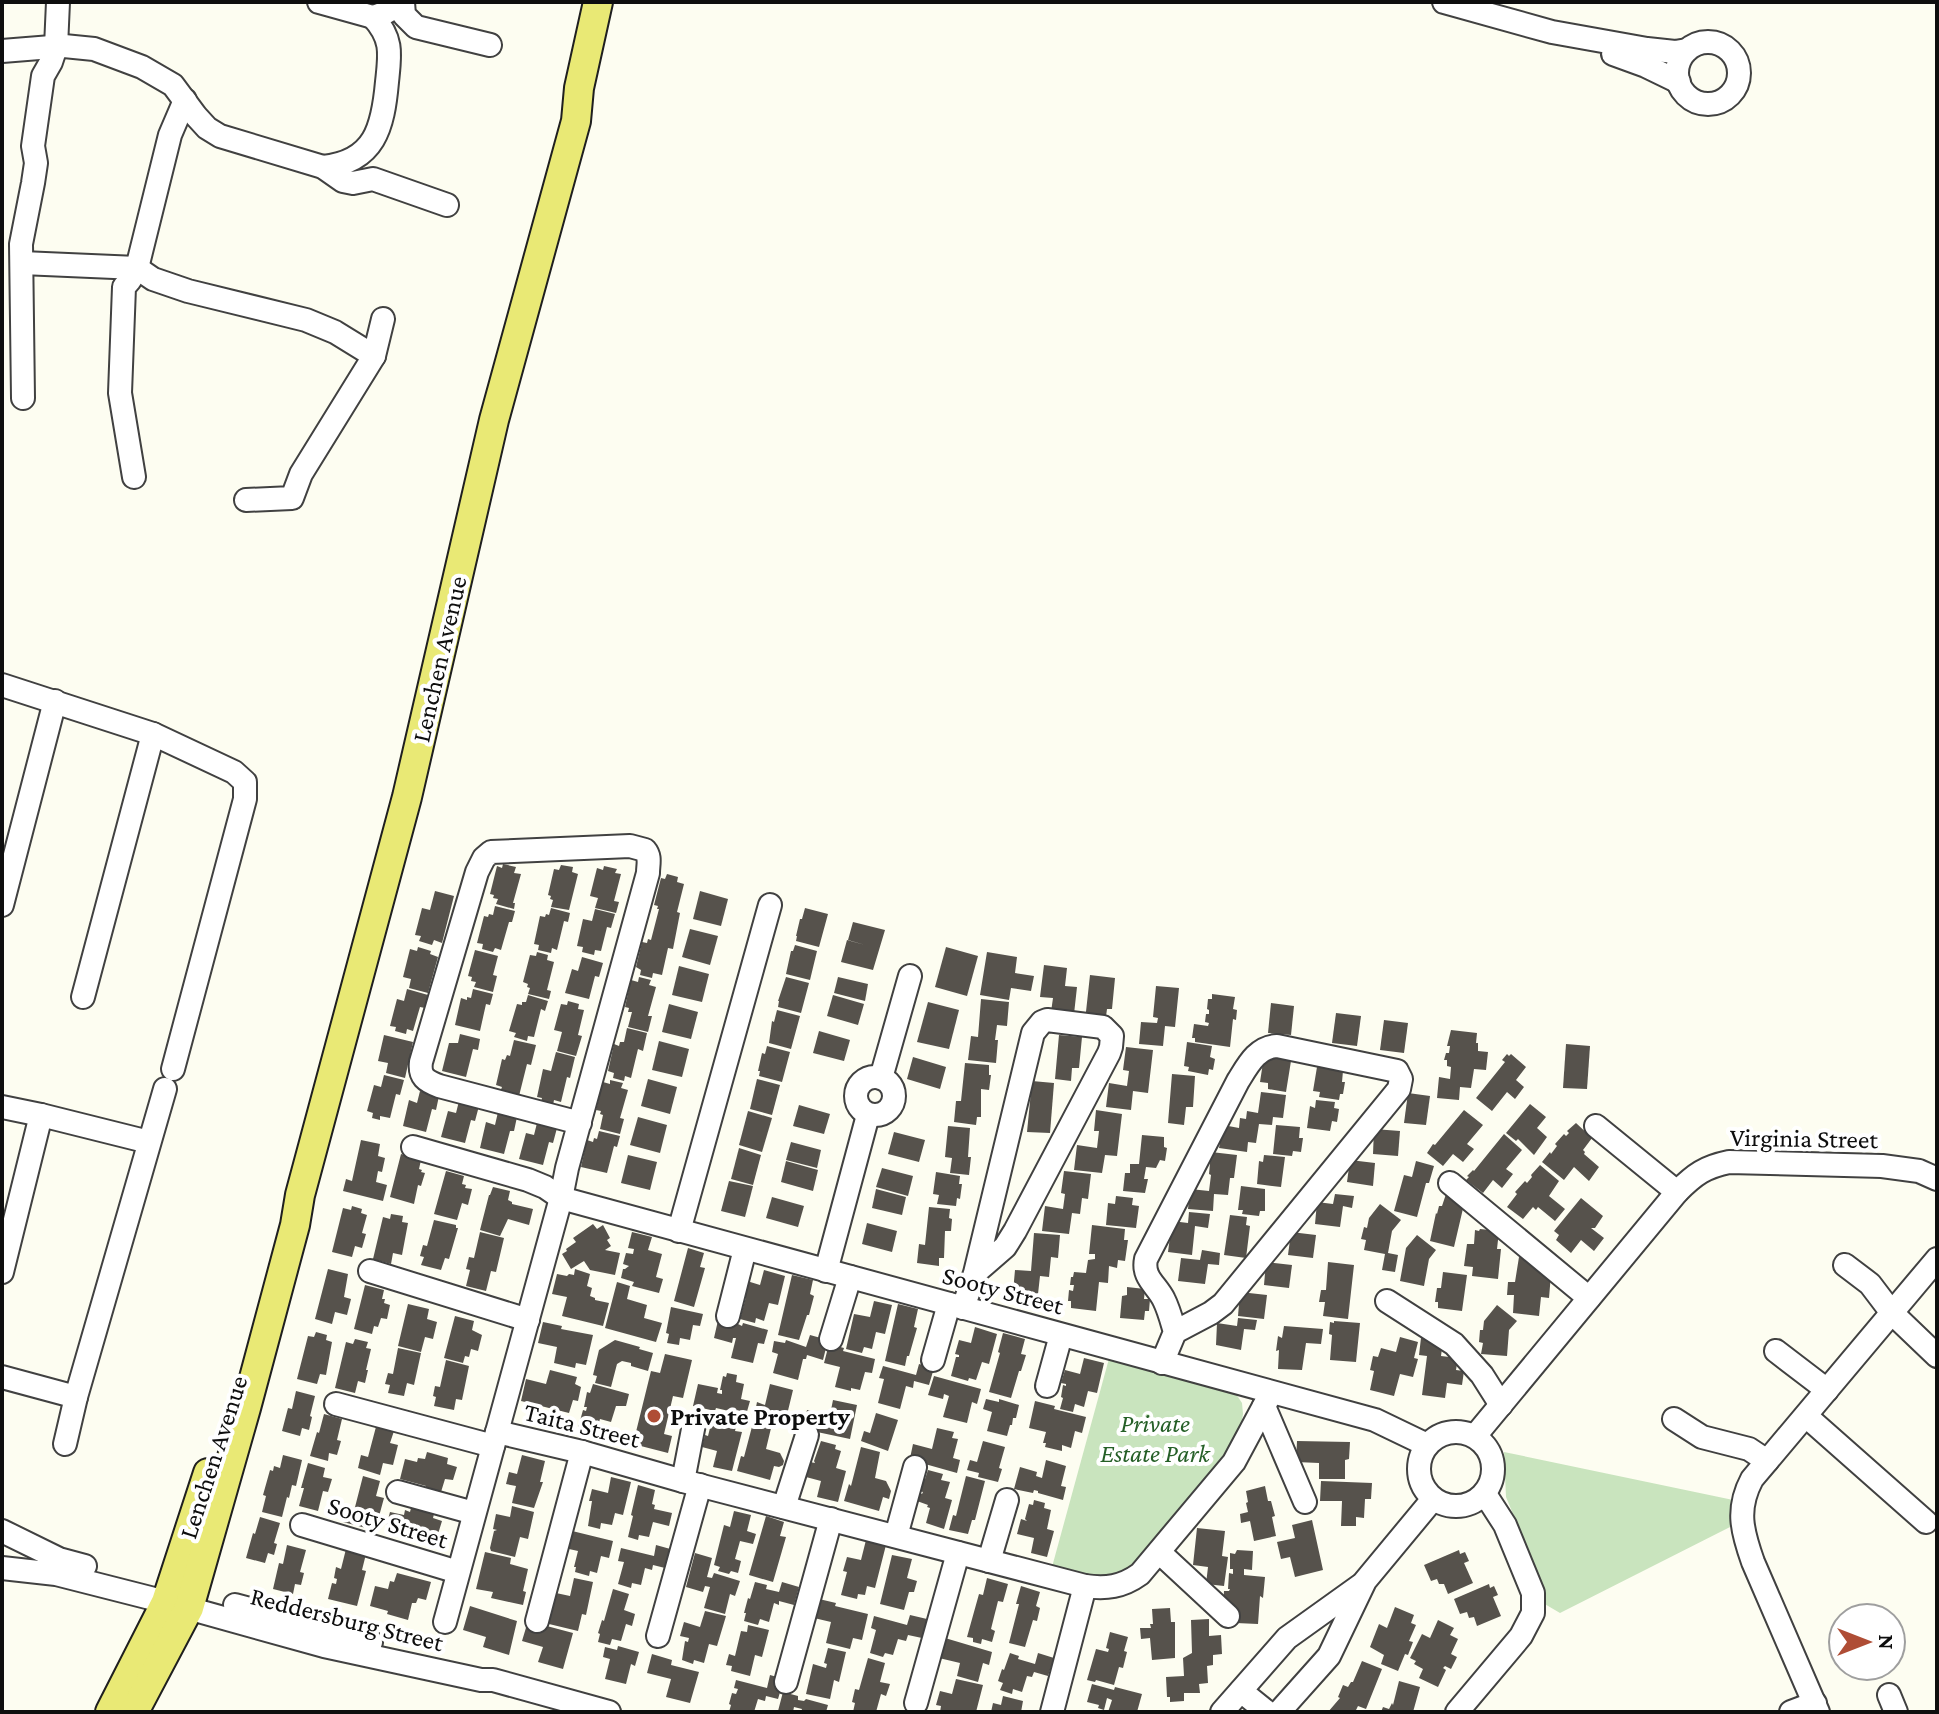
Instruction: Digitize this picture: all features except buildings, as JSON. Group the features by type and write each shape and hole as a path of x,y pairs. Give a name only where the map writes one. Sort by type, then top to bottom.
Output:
{"main road":[{"name":"Lenchen Avenue","path":"134,1712 180,1598 279,1286 300,1195 407,797 494,420 576,121 579,88 598,2"},
{"name":"Lenchen Avenue","path":"576,121 592,90 615,2"},
{"name":"Lenchen Avenue","path":"110,1712 180,1598"}],"street":[{"path":"23,398 21,244 36,163 33,146 43,76 56,47 58,2"},
{"path":"319,2 373,17 382,16 402,2 404,15 416,27"},
{"path":"1444,2 1552,32 1646,66 1679,82"},
{"path":"323,167 345,163 363,152 377,135 385,108 390,50 388,38 373,17"},
{"path":"390,50 396,35 416,27 490,45"},
{"path":"1552,32 1675,52 1702,43 1719,44 1735,57 1738,67 1735,88 1729,96 1720,101 1701,103 1684,92 1679,82 1678,65 1687,50"},
{"path":"2,51 56,47 94,49 142,67 173,85 207,128 220,136 323,167 343,181 353,183 373,179 447,205"},
{"path":"134,477 120,393 124,287 137,268 170,135 185,100"},
{"path":"363,152 365,167 373,179"},
{"path":"22,263 137,268 153,279 188,291 306,320 335,332 374,356"},
{"path":"246,500 292,498 301,474 374,356 383,319"},
{"path":"2,685 153,734 234,772 245,782 246,788 169,1079 65,1444"},
{"path":"2,905 55,701"},
{"path":"83,997 153,734"},
{"path":"561,1198 648,873 649,856 645,850 630,846 491,852 477,872 421,1062 421,1072 427,1081 439,1086 580,1123"},
{"path":"679,1231 770,905"},
{"path":"826,1271 868,1115 858,1106 855,1093 868,1078 881,1078 910,976"},
{"path":"933,1360 956,1306 975,1273 1033,1033 1047,1020 1103,1027 1112,1036 1109,1053 1015,1231 1005,1247 975,1273"},
{"path":"1162,1363 1175,1332 1223,1304 1399,1089 1401,1079 1397,1071 1277,1046 1264,1049 1253,1059 1238,1081 1146,1259 1144,1268 1147,1277 1164,1299 1175,1332"},
{"path":"2,1107 149,1142"},
{"path":"2,1272 41,1115"},
{"path":"1596,1126 1677,1192"},
{"name":"Sooty Street","path":"413,1147 528,1180 561,1198 1162,1363 1268,1399 1384,1423 1427,1445"},
{"name":"Virginia Street","path":"1475,1436 1677,1192 1706,1168 1729,1162 1882,1166 1919,1171 1937,1179"},
{"path":"1450,1183 1593,1293"},
{"name":"Sooty Street","path":"445,1622 561,1198"},
{"path":"1499,1208 1593,1293"},
{"path":"728,1316 745,1249"},
{"path":"1791,1712 1816,1707 1745,1539 1742,1510 1747,1488 1937,1259"},
{"path":"1845,1265 1870,1284 1892,1313 1937,1356"},
{"path":"370,1271 528,1320"},
{"path":"831,1339 850,1277"},
{"path":"1387,1301 1454,1344 1482,1375 1501,1405"},
{"path":"1047,1386 1061,1335"},
{"path":"1776,1351 1827,1390"},
{"path":"2,1377 76,1397"},
{"path":"1268,1399 1305,1502"},
{"name":"Taita Street","path":"495,1439 582,1452 1099,1588 1121,1585 1140,1574 1234,1462 1268,1399"},
{"path":"336,1404 495,1439"},
{"path":"1806,1416 1926,1522"},
{"path":"1674,1419 1702,1437 1749,1449 1767,1461"},
{"path":"658,1636 691,1483 694,1424"},
{"path":"1450,1432 1475,1436 1492,1457 1494,1470 1485,1494 1463,1507 1449,1507 1427,1494 1418,1470 1420,1457 1427,1445 1437,1436 1450,1432"},
{"path":"784,1507 807,1435"},
{"path":"537,1621 582,1452"},
{"path":"896,1536 915,1467"},
{"path":"398,1492 474,1513"},
{"path":"1457,1712 1521,1636 1530,1621 1534,1604 1533,1593 1505,1525 1485,1494"},
{"path":"1279,1712 1329,1656 1365,1581 1433,1499"},
{"path":"989,1561 1007,1500"},
{"path":"786,1682 831,1519"},
{"name":"Sooty Street","path":"302,1525 458,1572"},
{"path":"2,1531 59,1559 180,1598"},
{"path":"1159,1552 1228,1616"},
{"path":"916,1703 958,1553"},
{"path":"2,1568 56,1574 180,1598"},
{"path":"1222,1712 1287,1638 1365,1581"},
{"path":"1052,1712 1085,1586"},
{"name":"Reddersburg Street","path":"180,1598 324,1646 493,1680 609,1712"},
{"path":"1241,1691 1267,1712"}],"green space":[{"name":"Private Estate Park","path":"1110,1355 1234,1391 1242,1403 1243,1414 1230,1450 1133,1565 1114,1575 1094,1576 1052,1567"},
{"path":"1504,1452 1738,1501 1736,1524 1560,1613 1543,1603 1542,1584 1506,1497"}],"place":[{"name":"Private Property","path":"654,1416"}]}
